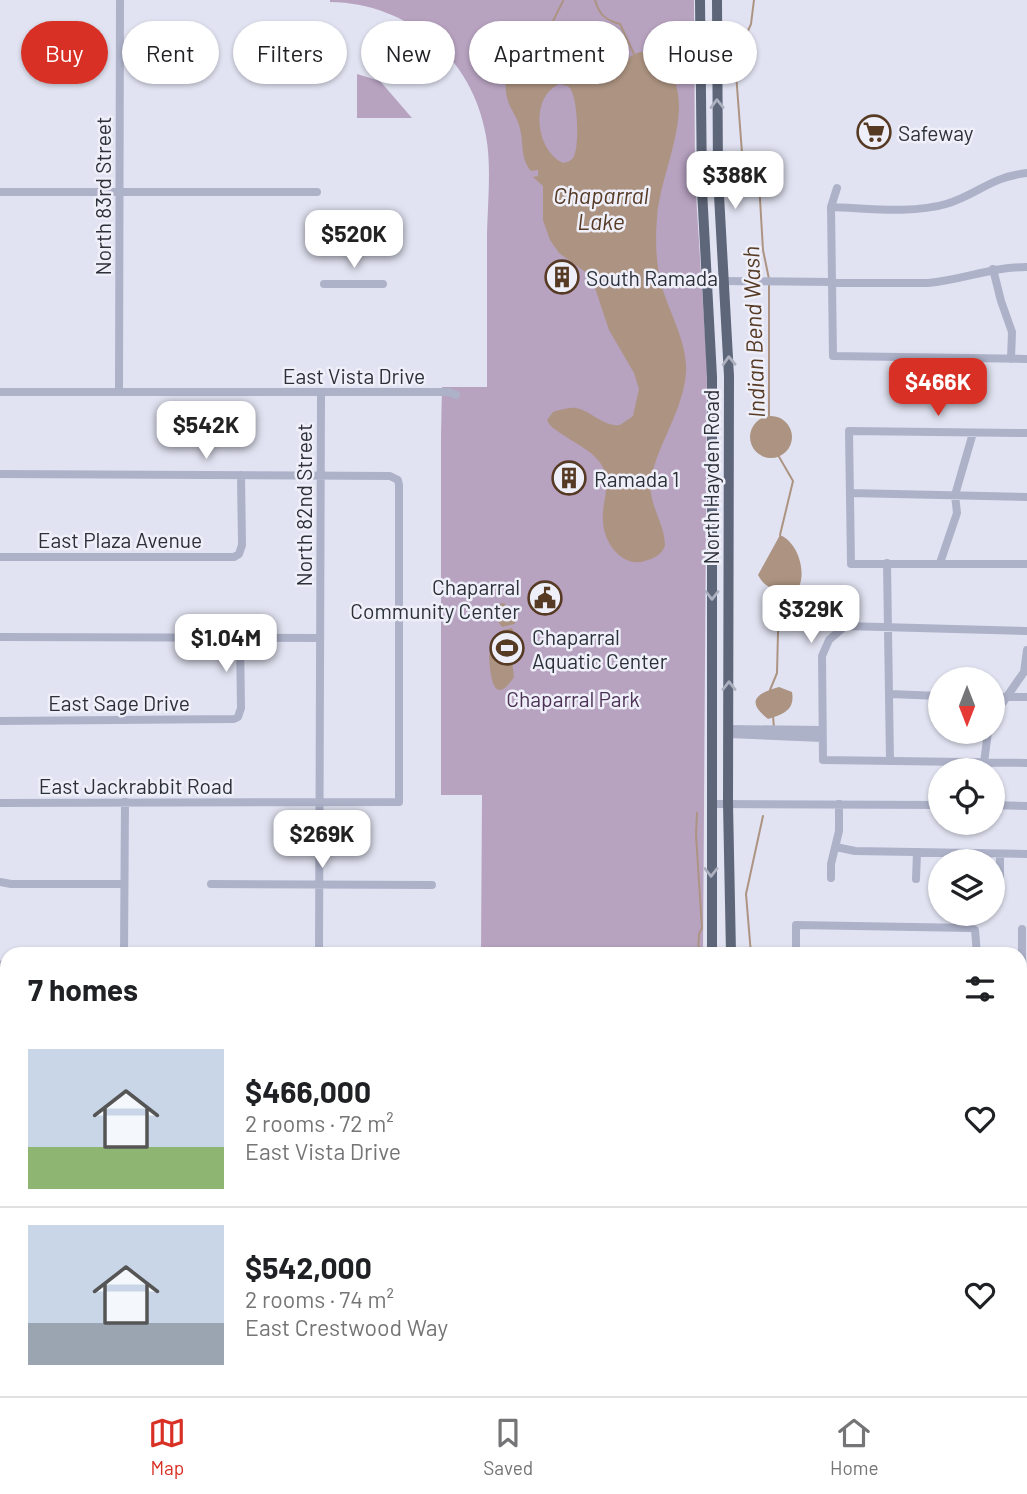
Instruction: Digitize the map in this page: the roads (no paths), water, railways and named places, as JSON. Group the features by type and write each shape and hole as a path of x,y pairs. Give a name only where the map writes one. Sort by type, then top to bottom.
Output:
{"main road":[{"name":"North Hayden Road","path":"701,0 702,190 713,410 712,947"},
{"name":"North Hayden Road","path":"717,0 718,177 729,368 728,803 731,947"}],"street":[{"name":"North 83rd Street","path":"119,392 120,0"},
{"path":"831,207 929,207 963,197 1000,178 1027,173"},
{"path":"836,188 831,207 833,356 1027,359"},
{"path":"0,192 317,192"},
{"path":"724,281 942,282 993,269 1027,267"},
{"path":"993,269 1012,332 1011,359"},
{"path":"324,284 383,284"},
{"name":"East Vista Drive","path":"0,392 449,392 456,395"},
{"name":"North 82nd Street","path":"319,947 321,393"},
{"path":"1027,433 849,431 851,564 1027,565"},
{"path":"940,563 957,513 955,495 973,433"},
{"path":"0,474 321,475"},
{"name":"East Plaza Avenue","path":"0,557 229,557 239,554 242,545 241,475"},
{"name":"East Jackrabbit Road","path":"0,803 399,802 399,485 397,480 390,476 321,475"},
{"path":"850,493 1027,496"},
{"path":"887,563 890,761"},
{"path":"928,763 823,760 822,656 830,640 845,626 1027,631"},
{"path":"0,638 320,639"},
{"name":"East Sage Drive","path":"0,721 237,717 241,708 240,638"},
{"path":"1005,696 1014,689 1024,672 1027,650"},
{"path":"890,694 928,695"},
{"path":"1005,697 1027,697"},
{"path":"729,731 822,734"},
{"path":"1005,764 1027,763"},
{"path":"124,947 125,802"},
{"path":"711,804 928,805"},
{"path":"831,878 831,864 839,831 839,804"},
{"path":"1005,806 1027,806"},
{"path":"836,846 855,852 928,853"},
{"path":"916,879 917,853"},
{"path":"1005,854 1027,854"},
{"path":"0,882 124,884"},
{"path":"211,884 432,885"},
{"path":"796,947 796,925 971,928 975,930 976,947"},
{"path":"1022,929 1023,947"}],"water":[{"name":"Chaparral Lake","path":"642,52 643,84 676,86 679,107 677,129 660,197 656,244 660,279 681,340 686,373 680,401 651,479 650,488 665,546 657,556 645,561 629,561 622,557 607,538 603,522 606,478 601,464 547,420 553,412 573,408 608,424 620,425 633,416 639,389 634,373 609,330 591,276 559,253 550,240 543,220 543,186 533,177 538,176 538,170 531,171 525,161 519,125 509,104 506,84 559,84 629,84 629,58","holes":["559,84 568,86 574,100 577,144 573,158 563,163 547,148 542,136 540,112 549,91"]},
{"path":"771,416 786,422 792,437 786,452 771,458 756,452 750,437 756,422"},
{"path":"780,535 789,541 796,551 802,573 796,591 789,594 770,587 762,582 758,575"},
{"path":"504,603 515,617 515,624 502,627 493,615 495,605"},
{"path":"512,628 518,641 511,653 514,677 501,690 494,685 489,655 500,641 503,630"},
{"path":"779,687 792,692 792,703 783,713 768,719 757,707 757,698"}],"waterway":[{"path":"595,0 604,16 620,24 634,54"},
{"name":"Indian Bend Wash","path":"754,0 751,24 735,60 742,153 759,182 763,250 769,279"},
{"path":"553,21 563,1"},
{"name":"Indian Bend Wash","path":"769,285 769,416"},
{"name":"Indian Bend Wash","path":"778,455 793,481 780,535"},
{"name":"Indian Bend Wash","path":"770,690 777,673 778,632 787,593"},
{"name":"Indian Bend Wash","path":"773,716 774,728"},
{"path":"697,813 702,928 698,947"},
{"name":"Indian Bend Wash","path":"750,947 746,894 763,816"}],"place":[{"name":"Safeway","path":"874,132"},
{"name":"South Ramada","path":"562,277"},
{"name":"Ramada 1","path":"569,478"},
{"name":"Chaparral Community Center","path":"545,598"},
{"name":"Chaparral Aquatic Center","path":"507,648"}],"park label":[{"name":"Chaparral Park","path":"573,698"}]}
